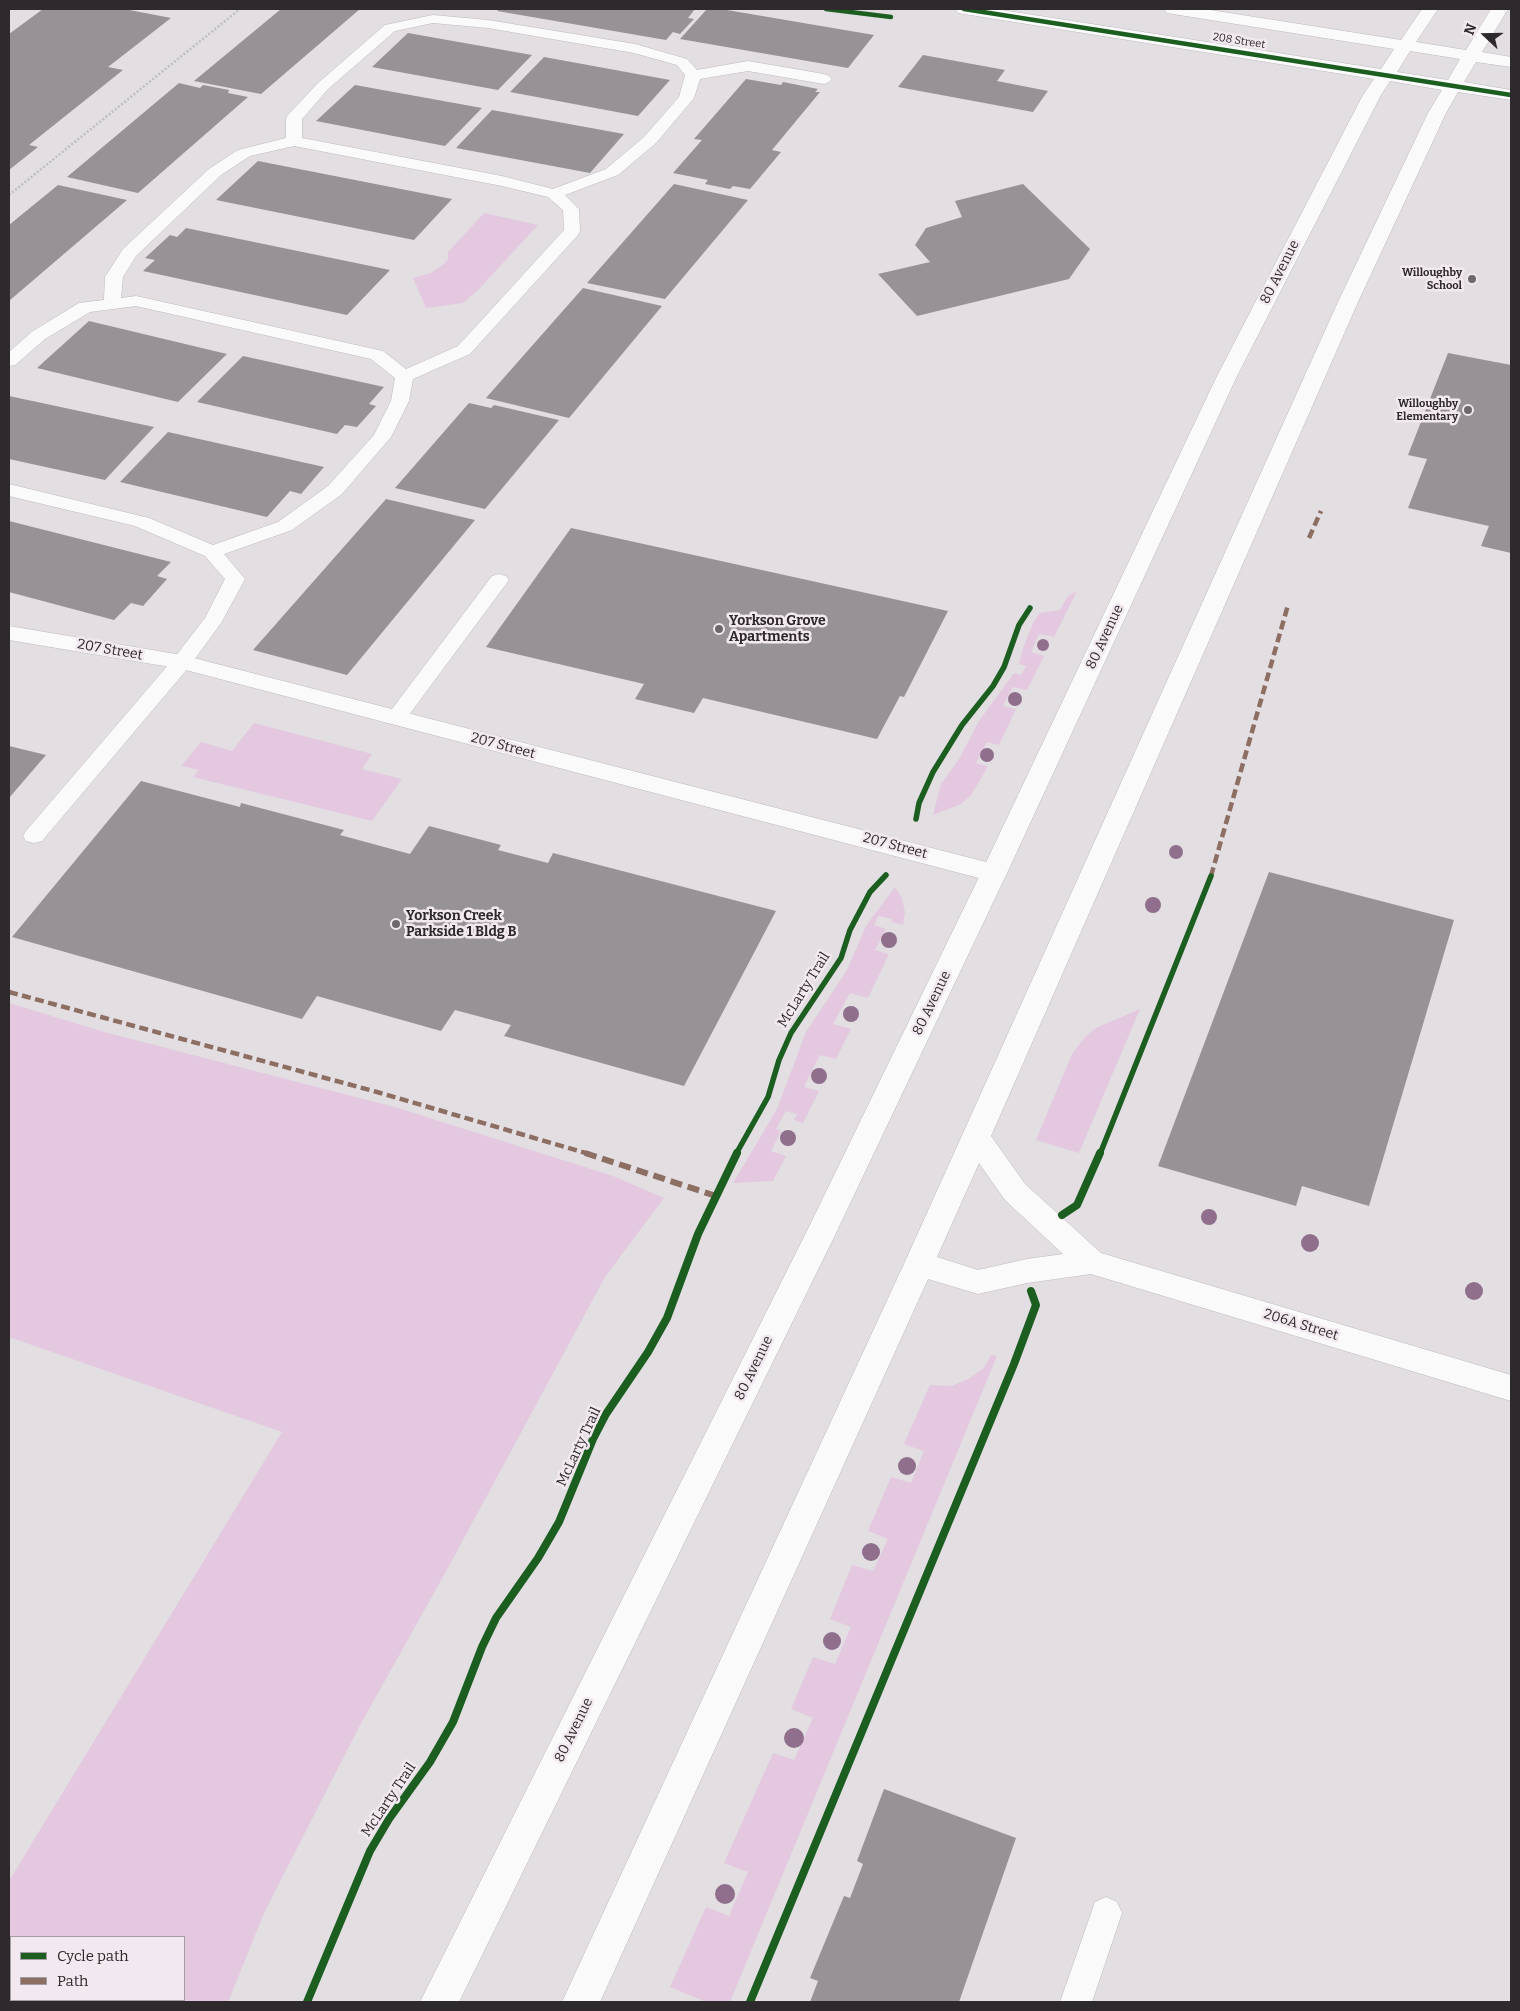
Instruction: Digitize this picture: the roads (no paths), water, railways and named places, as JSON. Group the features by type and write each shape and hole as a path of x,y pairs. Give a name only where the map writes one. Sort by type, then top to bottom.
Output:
{"main road":[{"name":"208 Street","path":"964,9 1511,95"},
{"name":"208 Street","path":"1173,9 1511,62"},
{"name":"80 Avenue","path":"439,2002 820,1234 994,873 1226,376 1367,103 1384,74 1430,9"},
{"path":"582,2002 919,1264 1312,383 1437,113 1499,9"},
{"name":"207 Street","path":"9,632 182,662 994,873"},
{"name":"206A Street","path":"976,1137 1015,1192 1091,1262"},
{"name":"206A Street","path":"919,1264 978,1282 1091,1262 1511,1388"}],"lane":[{"path":"397,11 408,24"},
{"path":"294,141 294,118 323,86 390,28 433,19 488,24 625,47 682,62 693,75"},
{"path":"693,75 748,66 824,79"},
{"path":"554,194 612,172 650,140 686,98 693,75"},
{"path":"112,304 114,277 129,253 215,172 244,153 294,141 502,181 554,194 571,209 572,230 464,350 404,376"},
{"path":"9,361 39,336 85,307 136,301 377,355 404,376"},
{"path":"212,552 285,526 335,490 382,437 400,402 404,376"},
{"path":"9,490 142,522 212,552 235,579 214,619 182,662 34,836"},
{"path":"396,718 499,580"},
{"path":"1076,2002 1106,1913"}],"place":[{"name":"Willoughby School","path":"1472,279"},
{"name":"Willoughby Elementary","path":"1468,410"},
{"name":"Yorkson Grove Apartments","path":"719,629"},
{"name":"Yorkson Creek Parkside 1 Bldg B","path":"396,924"}]}
